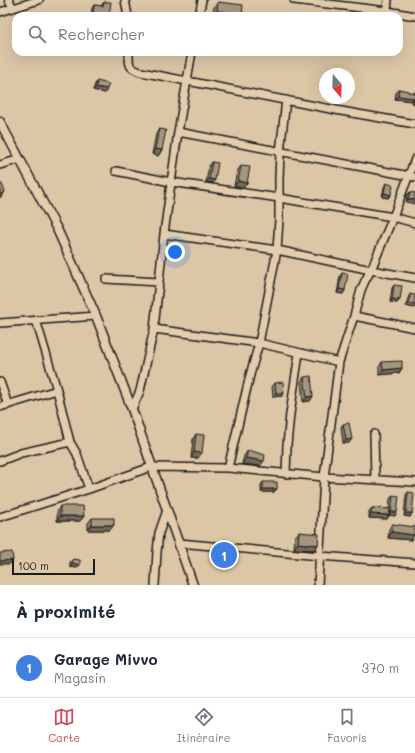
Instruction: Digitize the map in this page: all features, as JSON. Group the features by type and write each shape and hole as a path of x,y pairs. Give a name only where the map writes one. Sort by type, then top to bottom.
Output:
{"main road":[{"path":"0,122 57,229 96,316 132,409 193,585"}],"street":[{"path":"9,0 13,8"},
{"path":"0,12 39,0"},
{"path":"126,0 128,12"},
{"path":"200,12 202,0"},
{"path":"294,0 317,1 393,12"},
{"path":"387,11 388,0"},
{"path":"403,14 415,16"},
{"path":"129,56 129,64 133,69 341,111 415,124"},
{"path":"132,409 140,391 154,329 171,182 186,80 191,56"},
{"path":"228,468 259,343 277,250 280,152 286,100"},
{"path":"178,132 411,176"},
{"path":"0,165 20,159"},
{"path":"318,585 324,477 339,362 361,290 372,270 411,176 415,159"},
{"path":"116,171 171,182 393,217 415,223"},
{"path":"164,234 277,250 415,278"},
{"path":"106,278 159,282"},
{"path":"0,322 96,316"},
{"path":"354,316 415,328"},
{"path":"36,320 57,390 70,442 77,454 89,489"},
{"path":"154,329 259,343 339,362"},
{"path":"286,474 290,414 299,352"},
{"path":"0,382 8,405"},
{"path":"0,408 57,390"},
{"path":"374,434 375,480"},
{"path":"0,461 21,453 70,442"},
{"path":"0,518 151,467 228,468 324,477 415,482"},
{"path":"155,585 160,533 167,510"},
{"path":"179,544 415,563"}],"building":[{"path":"104,2 111,2 110,12 93,12 94,5 103,6"},
{"path":"218,2 243,5 242,12 217,11"},
{"path":"97,81 109,84 107,89 96,87"},
{"path":"399,89 415,93 415,99 398,96"},
{"path":"159,129 166,130 162,150 155,149"},
{"path":"212,162 218,163 215,180 209,179"},
{"path":"241,166 250,167 247,183 238,181"},
{"path":"386,183 393,185 391,195 384,193"},
{"path":"0,184 2,184 5,192 0,194"},
{"path":"410,192 415,193 415,200 408,199"},
{"path":"342,273 348,274 345,290 339,289"},
{"path":"394,285 402,286 400,300 392,299"},
{"path":"410,294 415,295 415,304 409,303"},
{"path":"402,361 402,368 383,370 382,362"},
{"path":"311,376 313,396 307,397 304,377"},
{"path":"283,382 284,393 276,393 275,383"},
{"path":"349,423 352,439 346,440 343,424"},
{"path":"196,434 204,435 202,453 194,452"},
{"path":"248,450 265,455 264,461 246,458"},
{"path":"263,482 277,482 277,489 263,489"},
{"path":"408,492 414,493 412,513 406,513"},
{"path":"393,495 399,496 397,512 391,512"},
{"path":"60,506 83,506 84,516 60,516"},
{"path":"372,508 390,509 389,515 371,514"},
{"path":"92,518 114,518 114,525 92,525"},
{"path":"392,524 415,527 414,535 392,532"},
{"path":"299,532 319,534 318,545 298,543"},
{"path":"12,552 13,560 0,561 0,553"},
{"path":"73,559 80,560 80,565 72,563"}],"place":[{"name":"Garage Mivvo","path":"224,555"}]}
